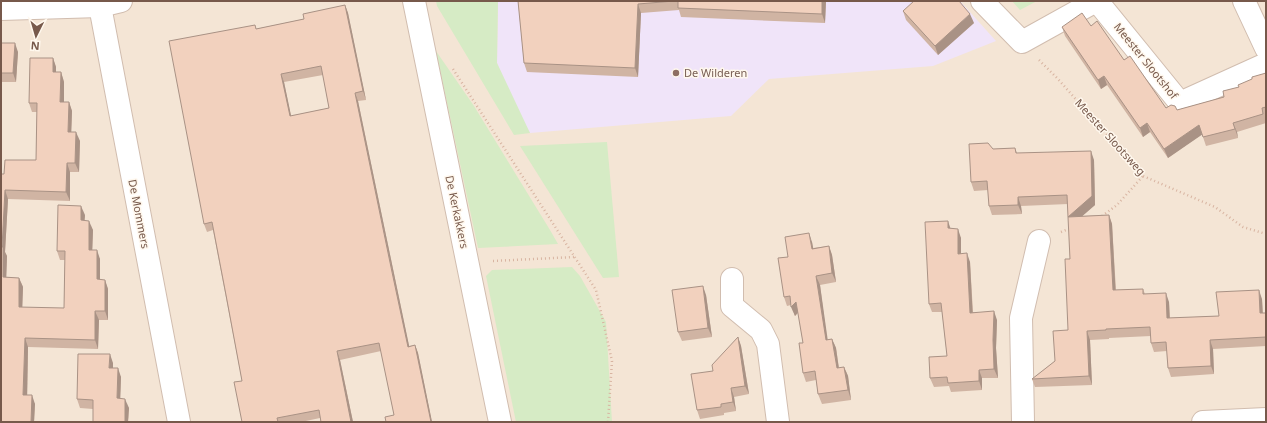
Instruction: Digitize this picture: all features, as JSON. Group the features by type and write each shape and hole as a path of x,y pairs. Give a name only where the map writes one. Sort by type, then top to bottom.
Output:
{"street":[{"path":"1,9 100,6 121,1"},
{"name":"De Kerkakkers","path":"414,1 500,422"},
{"path":"982,1 1022,42"},
{"name":"Meester Slootshof","path":"1022,42 1097,1 1180,103 1266,64"},
{"path":"1244,1 1266,48"},
{"name":"De Mommers","path":"100,6 179,422"},
{"path":"1023,422 1020,318 1039,241"},
{"path":"732,280 732,306 760,330 768,344 778,422"},
{"path":"1203,422 1266,419"}],"path":[{"name":"Meester Slootsweg","path":"1022,42 1058,79 1143,176 1215,207 1243,227 1266,234"},
{"path":"423,50 432,51 456,70 596,290 612,361 608,422"},
{"path":"1101,218 1117,205 1143,176"},
{"path":"1039,241 1073,228"},
{"path":"467,262 574,257"}],"shaded area":[{"path":"1,1 1266,1 1266,422 1,422"},
{"name":"De Wilderen","path":"498,1 960,1 996,41 933,66 769,79 731,116 530,133 516,108 497,63"}],"green space":[{"path":"436,1 498,1 497,63 530,133 514,135 437,6"},
{"path":"1012,1 1037,1 1020,10"},
{"path":"436,51 474,106 558,244 478,248"},
{"path":"607,142 619,277 603,278 520,146"},
{"path":"572,267 580,276 606,322 612,422 516,422 486,276 492,270"}],"building":[{"path":"518,1 674,1 638,4 635,68 524,63"},
{"path":"678,1 822,1 822,14 678,8"},
{"path":"914,1 959,1 970,14 935,46 903,11"},
{"path":"345,5 363,91 355,93 408,347 415,345 431,422 386,422 385,417 394,415 379,343 337,351 351,422 321,422 319,410 277,418 278,422 242,422 234,382 242,381 226,295 212,222 204,224 169,41 255,25 256,29 304,19 303,14","holes":["321,66 329,108 290,116 281,74"]},
{"path":"1082,13 1091,26 1097,21 1124,60 1130,56 1166,108 1171,105 1175,106 1177,110 1224,97 1223,91 1239,87 1238,85 1252,79 1252,77 1266,73 1266,107 1262,108 1263,114 1233,123 1235,129 1203,137 1199,125 1164,149 1147,123 1140,128 1104,76 1098,80 1062,27"},
{"path":"1,43 15,43 13,73 1,73"},
{"path":"30,58 53,58 53,72 61,72 60,102 69,102 68,132 76,132 75,163 67,163 66,192 5,190 2,247 3,277 19,278 19,307 64,308 65,251 57,251 58,205 81,206 81,220 89,221 89,250 97,250 97,279 105,280 105,311 95,311 95,340 25,338 23,395 32,395 31,422 1,422 1,174 4,174 5,160 36,160 37,103 29,103"},
{"path":"988,143 993,149 1015,148 1016,153 1091,151 1092,196 1068,217 1067,195 1018,197 1018,205 989,206 987,181 971,182 969,144"},
{"path":"1109,215 1113,290 1143,289 1143,294 1166,293 1167,318 1219,316 1216,292 1259,290 1260,313 1266,313 1266,337 1210,340 1211,366 1168,368 1166,342 1151,343 1150,327 1087,331 1089,376 1032,379 1055,361 1053,331 1068,330 1065,259 1070,259 1068,217"},
{"path":"948,221 948,228 958,229 958,254 967,253 970,313 994,311 994,369 979,370 979,381 948,383 947,377 930,378 929,357 947,356 941,303 929,304 925,222"},
{"path":"809,233 812,249 829,246 832,273 816,276 826,340 832,339 837,368 844,367 848,390 818,394 815,371 803,373 799,343 803,343 796,302 791,307 790,296 784,297 778,258 788,257 785,237"},
{"path":"703,286 708,328 678,332 672,290"},
{"path":"738,337 745,386 731,388 733,402 721,404 721,407 697,410 691,374 713,371 712,365"},
{"path":"78,354 110,354 109,368 118,368 117,398 125,399 125,422 93,422 93,400 77,399"}],"place":[{"name":"De Wilderen","path":"676,73"}]}
